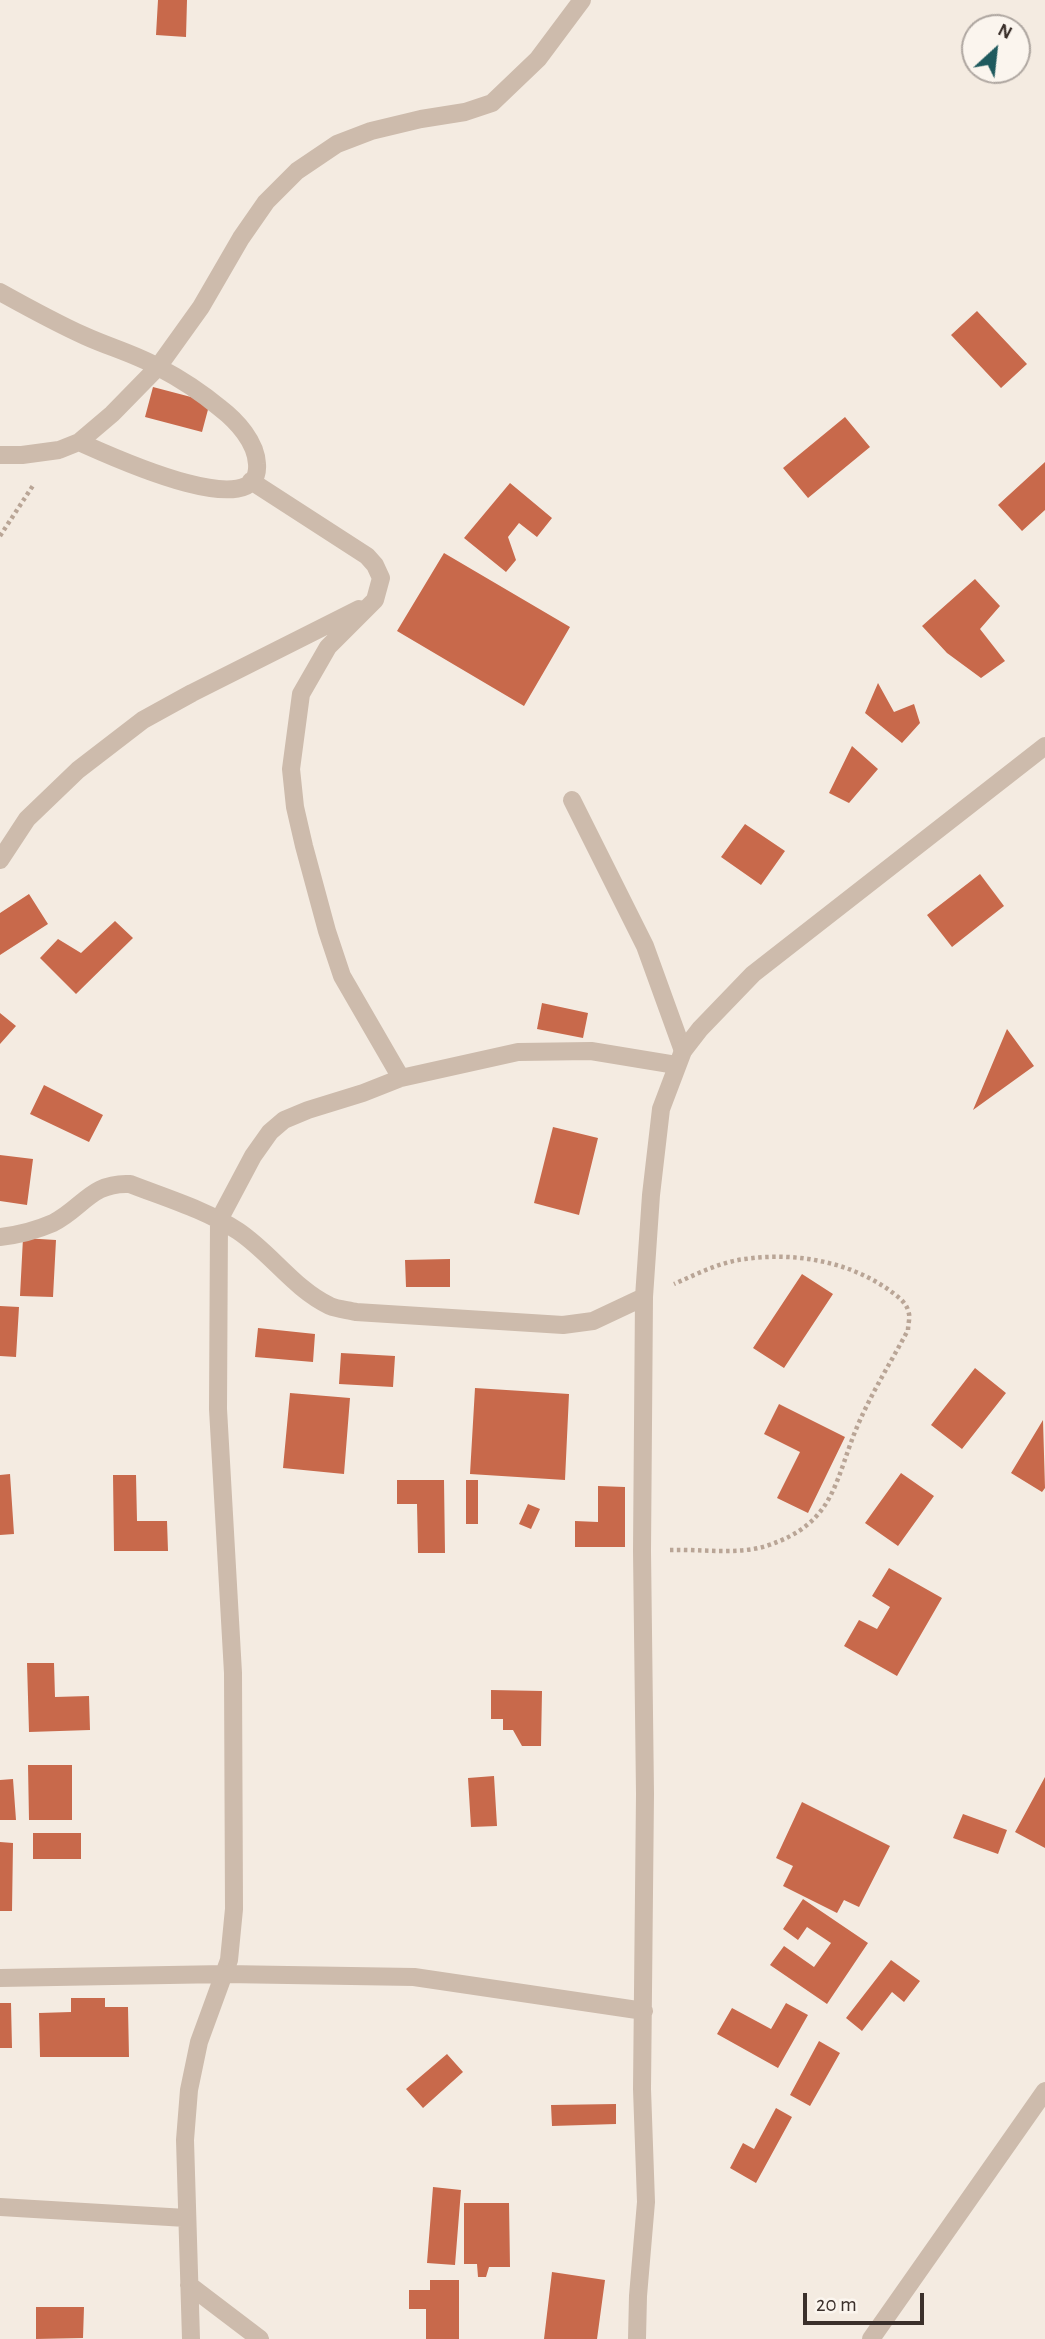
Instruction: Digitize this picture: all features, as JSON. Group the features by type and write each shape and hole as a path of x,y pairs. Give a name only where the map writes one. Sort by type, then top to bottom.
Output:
{"street":[{"path":"0,455 59,450 79,442 112,414 158,367 201,307 241,238 266,202 297,171 337,144 371,131 465,112 492,103 538,60 582,0"},
{"path":"0,292 83,335 158,367 220,408 243,431 257,454 258,470 251,481 241,488 209,489 155,474 79,442"},
{"path":"251,481 367,556 381,578 376,600 328,647 301,694 291,769 295,807 304,846 342,976 401,1078"},
{"path":"0,860 27,819 78,770 143,720 376,600"},
{"path":"637,2339 646,2202 642,2089 645,1297 651,1195 661,1109 679,1058 700,1029 753,974 1045,746"},
{"path":"572,800 645,946 679,1058"},
{"path":"191,2339 185,2140 189,2090 199,2042 229,1960 233,1909 233,1687 218,1409 219,1220 253,1156 270,1132 284,1120 401,1078 518,1052 591,1051 679,1058"},
{"path":"0,1237 31,1231 56,1222 79,1202 103,1188 115,1183 130,1184 219,1220 257,1245 300,1286 331,1306 356,1312 563,1325 593,1321 645,1297"},
{"path":"0,1979 225,1973 414,1978 644,2011"},
{"path":"872,2339 1045,2091"},
{"path":"0,2207 186,2218"},
{"path":"189,2285 260,2339"}],"path":[{"path":"0,536 59,450"},
{"path":"642,1551 764,1547 790,1536 816,1518 834,1493 860,1421 908,1330 909,1314 903,1300 874,1280 831,1263 787,1257 744,1259 709,1269 645,1297"}],"building":[{"path":"158,0 187,0 186,37 156,35"},
{"path":"977,311 1027,364 1001,388 951,335"},
{"path":"153,387 210,402 202,432 145,417"},
{"path":"845,417 870,447 808,498 783,468"},
{"path":"1045,462 1045,510 1022,531 998,505"},
{"path":"510,483 552,518 537,537 519,523 508,537 516,560 506,572 464,538"},
{"path":"444,553 570,627 524,706 397,631"},
{"path":"975,579 1000,606 980,629 1005,661 981,678 947,653 922,626"},
{"path":"878,683 894,712 914,704 920,723 902,743 865,713"},
{"path":"852,746 878,769 849,803 829,793"},
{"path":"745,824 785,851 761,885 721,857"},
{"path":"980,874 1004,906 952,947 927,915"},
{"path":"29,894 48,924 0,955 0,913"},
{"path":"115,921 133,938 76,994 40,958 58,939 81,953"},
{"path":"542,1003 588,1013 583,1038 537,1029"},
{"path":"0,1013 16,1026 0,1044"},
{"path":"1007,1029 1034,1066 973,1110"},
{"path":"44,1085 103,1115 89,1142 30,1114"},
{"path":"553,1127 598,1138 579,1215 534,1203"},
{"path":"0,1155 33,1159 27,1205 0,1201"},
{"path":"23,1238 56,1240 53,1297 20,1296"},
{"path":"450,1259 450,1287 406,1287 405,1260"},
{"path":"802,1274 833,1294 784,1368 753,1348"},
{"path":"0,1306 19,1307 16,1357 0,1356"},
{"path":"258,1328 315,1334 313,1362 255,1357"},
{"path":"341,1353 395,1356 393,1387 339,1384"},
{"path":"975,1368 1006,1393 962,1449 931,1425"},
{"path":"475,1388 569,1394 565,1480 470,1474"},
{"path":"290,1393 350,1398 344,1474 283,1468"},
{"path":"779,1404 845,1437 808,1513 777,1498 800,1452 764,1434"},
{"path":"1043,1420 1045,1488 1042,1492 1011,1473"},
{"path":"901,1473 934,1496 898,1546 865,1523"},
{"path":"10,1474 14,1534 0,1535 0,1475"},
{"path":"113,1475 136,1475 137,1521 167,1521 168,1551 114,1551"},
{"path":"397,1480 444,1480 445,1553 418,1553 417,1504 397,1504"},
{"path":"466,1480 478,1480 478,1524 466,1524"},
{"path":"598,1486 625,1487 625,1547 575,1547 575,1521 598,1522"},
{"path":"528,1504 540,1509 531,1529 519,1524"},
{"path":"889,1568 942,1598 897,1676 844,1646 859,1620 877,1629 890,1607 872,1596"},
{"path":"27,1663 54,1663 55,1697 89,1696 90,1730 29,1732"},
{"path":"491,1690 542,1691 541,1746 522,1746 513,1730 503,1730 503,1719 491,1719"},
{"path":"28,1765 72,1765 72,1820 29,1820"},
{"path":"494,1776 497,1826 471,1827 468,1778"},
{"path":"1045,1777 1045,1848 1015,1832"},
{"path":"13,1779 16,1820 0,1820 0,1780"},
{"path":"802,1802 890,1846 859,1907 844,1900 837,1913 783,1886 793,1866 776,1858"},
{"path":"963,1814 1007,1830 998,1854 953,1838"},
{"path":"33,1833 81,1833 81,1859 33,1859"},
{"path":"0,1842 13,1843 12,1911 0,1911"},
{"path":"803,1899 868,1943 827,2004 770,1965 784,1946 814,1967 831,1943 807,1927 798,1940 783,1929"},
{"path":"891,1960 920,1981 904,2002 892,1992 862,2031 846,2018"},
{"path":"71,1998 105,1998 105,2007 128,2007 129,2057 40,2057 39,2013 71,2012"},
{"path":"0,2003 11,2003 12,2048 0,2048"},
{"path":"786,2003 808,2015 778,2068 717,2034 732,2008 771,2029"},
{"path":"819,2041 840,2053 810,2106 790,2095"},
{"path":"447,2054 463,2072 423,2108 406,2089"},
{"path":"616,2104 616,2124 552,2126 551,2105"},
{"path":"776,2108 792,2117 756,2183 730,2168 743,2143 754,2149"},
{"path":"433,2187 461,2190 455,2265 427,2263"},
{"path":"464,2203 509,2203 510,2267 489,2267 486,2277 478,2277 477,2264 464,2264"},
{"path":"552,2272 605,2280 597,2339 544,2339"},
{"path":"430,2280 459,2280 459,2339 426,2339 426,2309 409,2309 409,2290 430,2290"},
{"path":"36,2307 84,2307 83,2338 36,2339"}]}
